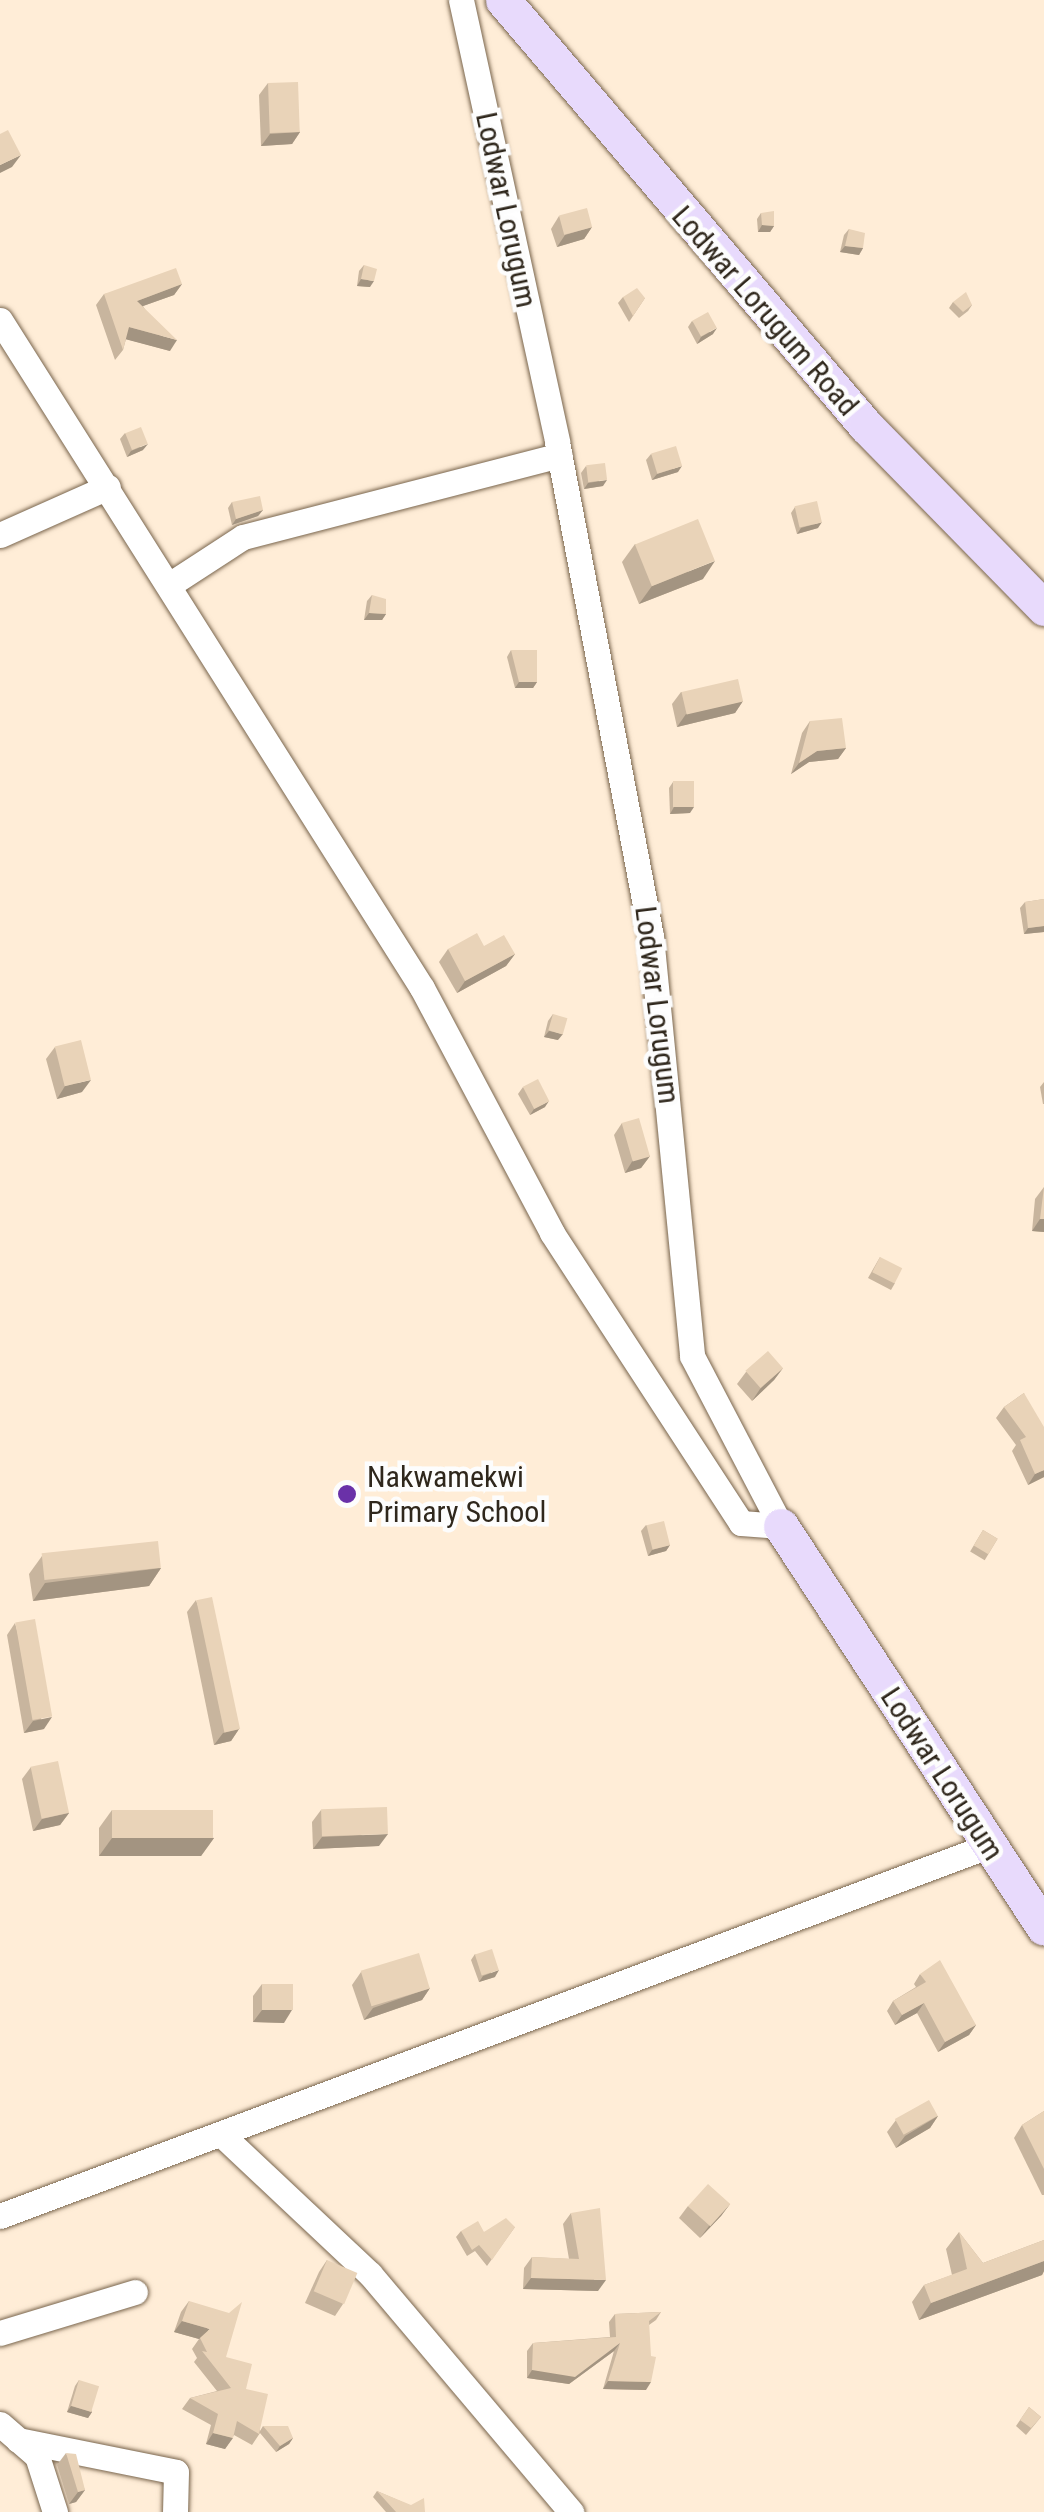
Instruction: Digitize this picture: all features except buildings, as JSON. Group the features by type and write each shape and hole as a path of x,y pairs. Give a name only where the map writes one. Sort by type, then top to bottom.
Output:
{"main road":[{"name":"Lodwar Lorugum Road","path":"503,0 866,426 1044,608"},
{"name":"Lodwar Lorugum","path":"781,1526 1044,1928"}],"street":[{"name":"Lodwar Lorugum","path":"461,0 560,455 651,936 692,1356 781,1526"},
{"path":"0,320 422,988 552,1233 594,1298 741,1524 781,1526"},
{"path":"170,585 243,537 560,455"},
{"path":"0,534 108,487"},
{"path":"0,2216 223,2136 988,1846"},
{"path":"223,2136 382,2287 571,2512"},
{"path":"0,2333 134,2292"},
{"path":"9,2432 37,2456 55,2512"},
{"path":"9,2432 176,2472 175,2512"}],"place":[{"name":"Nakwamekwi Primary School","path":"347,1494"}]}
